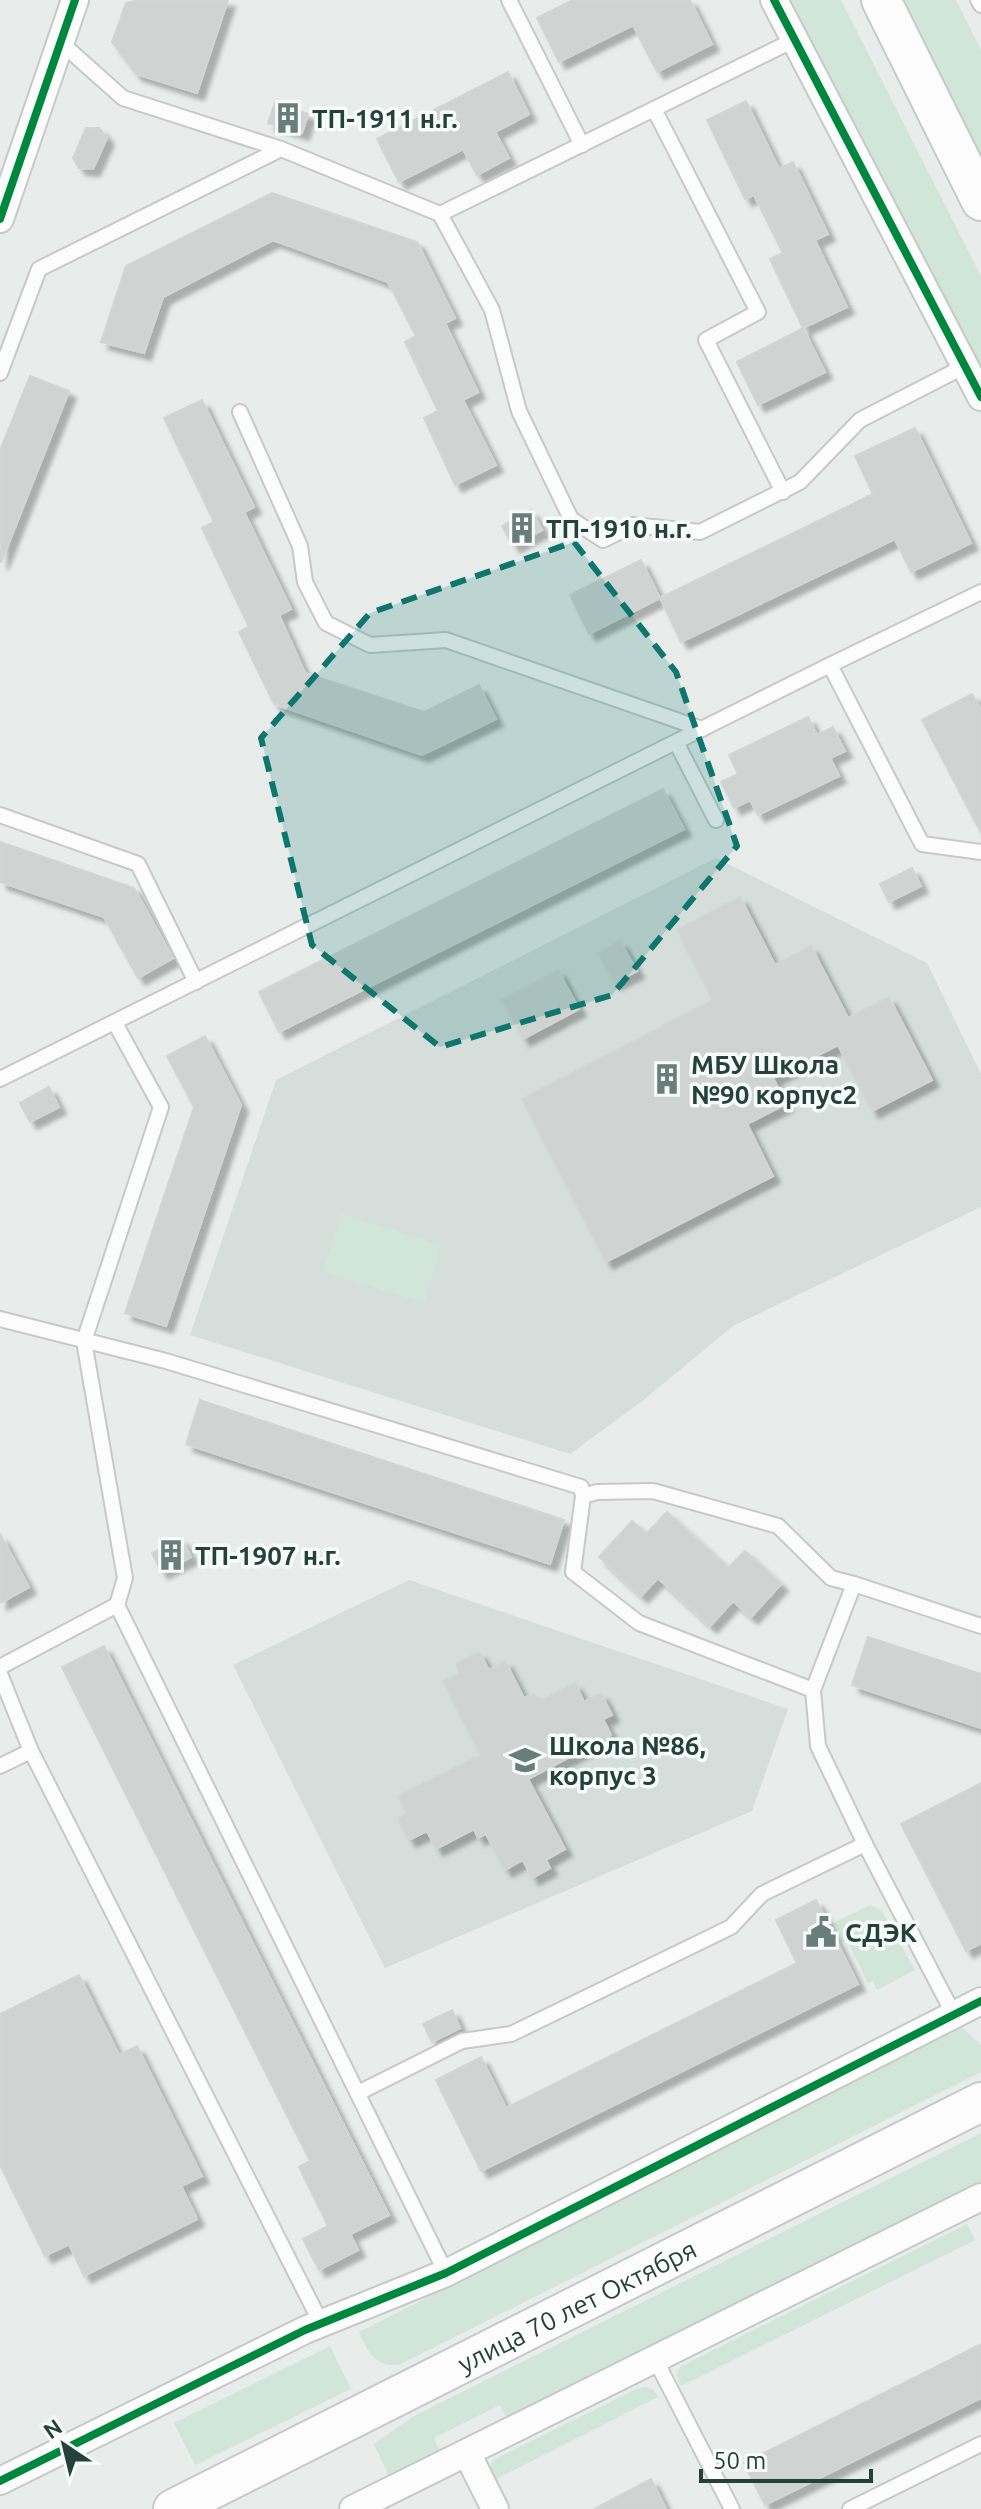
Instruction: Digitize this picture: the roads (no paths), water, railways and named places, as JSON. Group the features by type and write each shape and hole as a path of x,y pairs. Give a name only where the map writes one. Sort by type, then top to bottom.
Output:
{"main road":[{"path":"881,0 981,201"},
{"name":"улица 70 лет Октября","path":"173,2509 981,2102"}],"street":[{"path":"0,219 75,0"},
{"path":"774,0 981,397"},
{"path":"0,2481 321,2323 446,2273 981,2001"},
{"path":"353,2509 981,2197"},
{"path":"467,2453 495,2509"}],"lane":[{"path":"509,0 582,145"},
{"path":"440,214 794,40"},
{"path":"59,41 123,98 281,149 440,214 492,310 519,411 571,519 603,540 633,525 700,532 800,482 860,420 965,366"},
{"path":"654,109 758,312 706,340 783,492"},
{"path":"0,373 5,342 39,269 281,149"},
{"path":"240,412 300,546 305,582 326,623 370,645 446,640 702,729"},
{"path":"0,1079 981,592"},
{"path":"830,665 922,844 981,852"},
{"path":"676,742 716,820"},
{"path":"0,815 138,864 196,982"},
{"path":"115,1023 161,1107 84,1341 125,1578 117,1605 446,2273"},
{"path":"0,1319 166,1361 581,1487 583,1496 573,1572 639,1623 813,1690"},
{"path":"583,1496 597,1492 653,1491 778,1526 831,1578 981,1626"},
{"path":"854,1584 813,1690 818,1746 954,2015"},
{"path":"0,1667 117,1605"},
{"path":"0,1674 31,1751 321,2323"},
{"path":"0,1766 31,1751"},
{"path":"358,2093 462,2041 511,2034 717,1934 731,1927 762,1894 865,1844"},
{"path":"655,2359 732,2509"},
{"path":"850,2509 981,2444"}],"place":[{"name":"ТП-1911 н.г.","path":"288,118"},
{"name":"ТП-1910 н.г.","path":"522,528"},
{"name":"МБУ Школа №90 корпус2","path":"667,1079"},
{"name":"ТП-1907 н.г.","path":"171,1555"},
{"name":"Школа №86, корпус 3","path":"525,1760"},
{"name":"СДЭК","path":"821,1932"}]}
